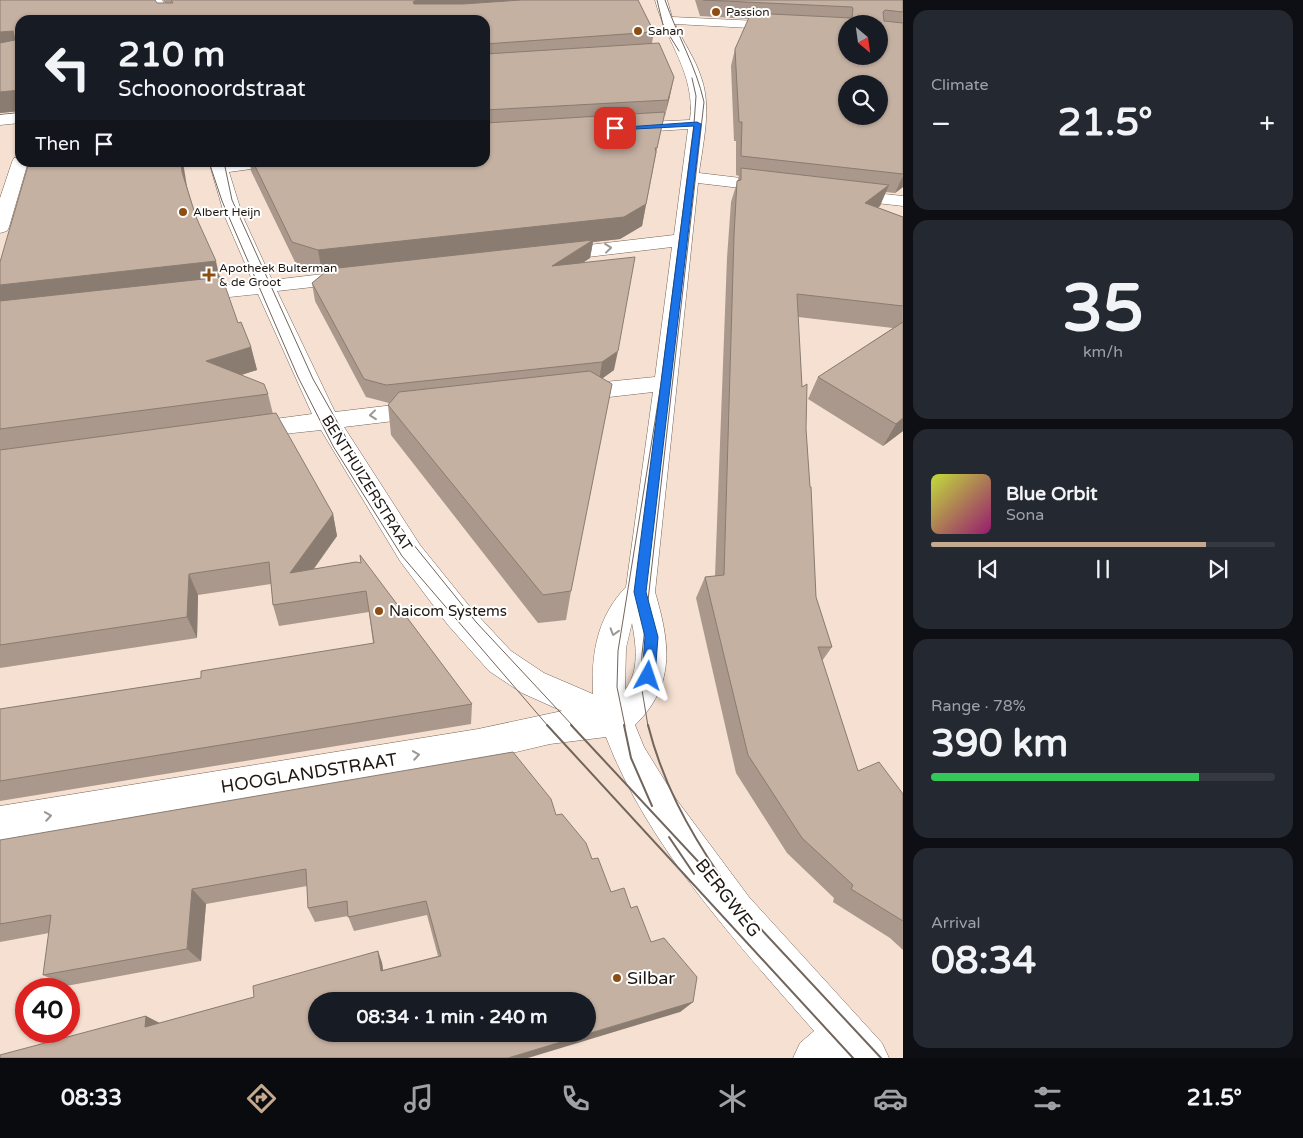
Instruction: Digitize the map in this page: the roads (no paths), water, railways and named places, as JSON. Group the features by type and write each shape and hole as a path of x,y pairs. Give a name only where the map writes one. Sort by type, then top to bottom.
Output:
{"street":[{"path":"140,1 156,0 166,15"},
{"path":"663,10 838,27"},
{"path":"663,10 838,37"},
{"path":"617,720 642,694 648,676 652,637 640,592 697,124 699,92 694,72 678,54 663,10"},
{"path":"0,120 15,118"},
{"path":"605,129 697,124"},
{"path":"0,227 5,196 18,167"},
{"name":"BENTHUIZERSTRAAT","path":"217,167 234,217 264,287 327,420 410,553 459,616 500,661 533,683 617,720"},
{"path":"691,177 786,188"},
{"path":"833,194 896,206"},
{"path":"533,257 684,240"},
{"path":"173,298 368,275"},
{"path":"552,396 665,382"},
{"path":"223,434 453,406"},
{"name":"BERGWEG","path":"640,592 625,608 614,628 610,648 609,692 613,713 631,758 663,812 735,911 841,1049"},
{"name":"HOOGLANDSTRAAT","path":"0,824 478,745 550,728 617,720"}],"tram line":[{"path":"657,0 663,25 679,51"},
{"path":"648,726 641,684 642,654 704,102 701,89 665,0"},
{"path":"625,726 617,687 618,651 661,384 694,124 696,96 692,78"},
{"path":"211,167 222,201 298,377 333,446 402,556 548,726"},
{"path":"225,167 232,200 313,379 382,501 409,539 476,622 573,726"},
{"path":"547,725 853,1058"},
{"path":"571,725 881,1058"},
{"path":"624,725 631,758 652,806"},
{"path":"648,725 661,766 677,804 720,876"},
{"path":"669,837 694,874"}],"place":[{"name":"Passion","path":"716,12"},
{"name":"Sahan","path":"638,31"},
{"name":"Albert Heijn","path":"183,212"},
{"name":"Apotheek Bulterman & de Groot","path":"209,275"},
{"name":"Naicom Systems","path":"379,611"},
{"name":"Silbar","path":"617,978"}]}
